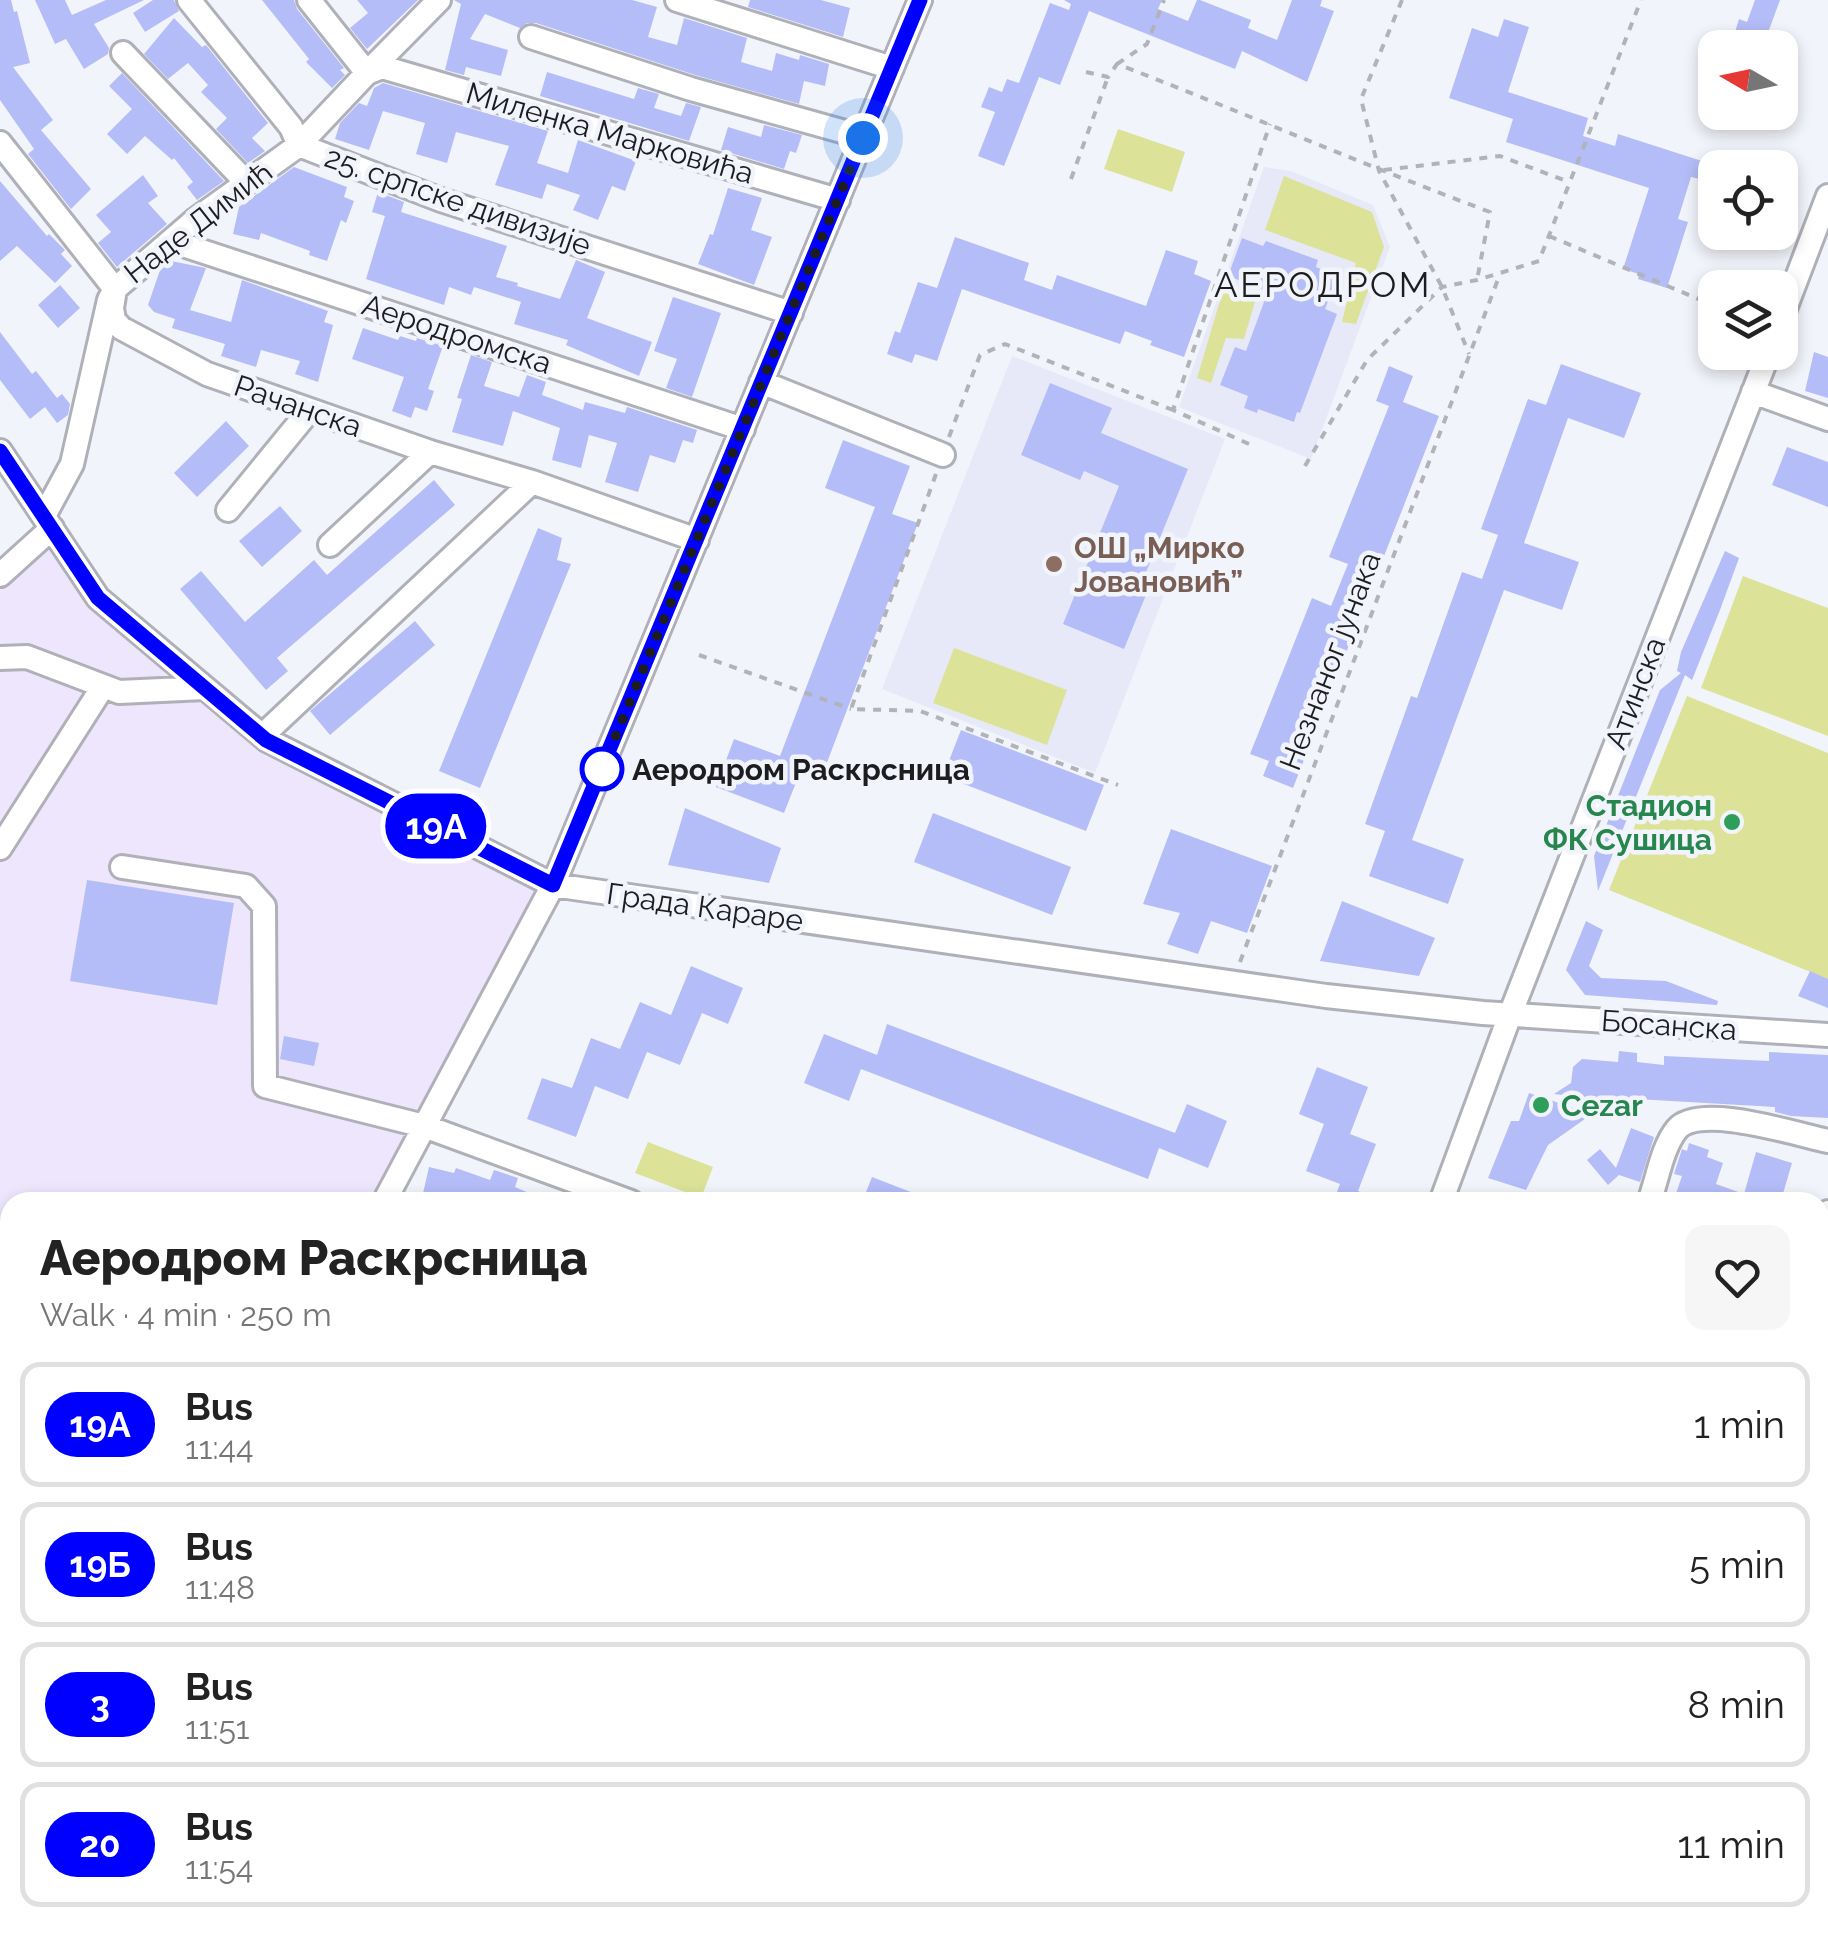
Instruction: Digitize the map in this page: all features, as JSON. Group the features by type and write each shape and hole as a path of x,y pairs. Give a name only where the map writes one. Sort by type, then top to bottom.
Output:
{"street":[{"name":"25. српске дивизије","path":"189,0 291,127 299,145 441,200 791,313"},
{"path":"309,0 375,70"},
{"name":"Наде Димић","path":"0,576 48,522 72,464 115,288 245,181 299,145 439,0"},
{"path":"678,0 892,68"},
{"path":"389,1192 553,885 920,0"},
{"path":"531,38 863,138"},
{"path":"122,52 245,181"},
{"name":"Миленка Марковића","path":"375,70 838,200"},
{"name":"Рачанска","path":"0,144 115,288 112,308 114,320 121,328 207,374 309,412 532,482 697,540"},
{"path":"1798,275 1828,196"},
{"name":"Аеродромска","path":"172,241 743,429"},
{"name":"Атинска","path":"1445,1192 1762,370"},
{"path":"761,382 942,455"},
{"path":"1754,392 1828,419"},
{"path":"228,510 309,412"},
{"name":"Града Караре","path":"0,451 98,598 262,736 553,885 1326,996 1510,1015"},
{"path":"330,546 430,452"},
{"path":"262,736 532,482"},
{"path":"0,658 26,656 102,688 145,692 205,688"},
{"path":"0,848 102,688"},
{"path":"122,867 246,886 264,906 265,1086 424,1126 604,1192"},
{"name":"Босанска","path":"1510,1015 1828,1036"},
{"path":"1652,1192 1671,1138 1686,1122 1709,1117 1828,1141"}],"path":[{"path":"1071,178 1108,77 1117,64 1147,44 1164,0"},
{"path":"1402,0 1362,99 1380,171 1442,287 1469,356"},
{"path":"1305,466 1367,360 1442,287 1500,274 1539,260 1640,0"},
{"path":"1117,64 1490,212 1478,280"},
{"path":"1086,72 1108,77"},
{"path":"1173,410 1271,123"},
{"path":"1380,171 1500,156 1570,182"},
{"path":"1549,236 1698,299"},
{"name":"Незнаног јунака","path":"1232,982 1500,274"},
{"path":"851,709 980,355 1005,344 1249,444"},
{"path":"699,655 851,709 920,711 1118,785"}],"shaded area":[{"path":"1264,167 1291,171 1373,205 1390,247 1311,459 1179,407"},
{"name":"ОШ „Мирко Јовановић”","path":"1012,356 1225,439 1095,773 882,689"},
{"path":"52,528 98,598 267,740 553,885 389,1192 0,1192 0,575"}],"green space":[{"path":"1118,129 1185,152 1172,192 1104,169"},
{"path":"1284,176 1372,212 1384,247 1356,324 1342,322 1356,263 1265,230"},
{"path":"1225,284 1257,295 1244,339 1226,338 1211,383 1197,378"},
{"path":"1743,576 1828,608 1828,736 1701,688"},
{"path":"954,648 1067,690 1047,745 933,703"},
{"name":"Стадион ФК Сушица","path":"1687,696 1828,753 1828,979 1609,890"},
{"path":"648,1142 713,1167 703,1192 685,1192 635,1173"}],"building":[{"path":"0,0 11,0 14,12 17,11 30,63 13,67 53,120 41,130 91,189 71,209 28,154 34,149 0,100"},
{"path":"35,0 65,0 72,15 106,0 144,0 94,24 109,48 108,54 84,69 66,39 55,44"},
{"path":"153,0 174,0 179,11 145,32 133,13"},
{"path":"262,0 294,0 344,68 340,70 345,75 332,88 306,62 309,59"},
{"path":"357,0 418,0 367,49 350,28 368,13"},
{"path":"454,0 632,0 657,7 648,37 677,45 684,18 747,38 741,62 772,71 776,53 829,64 825,86 804,81 799,104 536,23 520,28 485,14 470,39 508,50 501,76 466,67 464,75 445,70 461,4"},
{"path":"750,0 821,0 850,8 843,37 748,7"},
{"path":"1064,0 1162,0 1158,9 1188,21 1200,0 1251,20 1248,28 1277,40 1292,0 1322,0 1320,6 1334,11 1307,82 1242,51 1235,69 1089,11 1060,85 1039,77 1004,166 978,156 995,112 981,107 989,87 1002,92 1007,79 1019,83 1050,3 1069,10 1071,4"},
{"path":"1755,0 1780,0 1769,30 1736,30 1739,19 1747,22"},
{"path":"174,18 202,47 206,45 268,123 252,138 265,151 248,163 216,129 227,118 201,92 208,85 188,63 168,79 144,54"},
{"path":"1504,19 1529,27 1508,92 1588,118 1583,136 1615,146 1618,134 1698,160 1698,179 1691,177 1678,219 1688,222 1667,288 1638,279 1639,274 1623,269 1649,188 1506,142 1513,119 1449,98 1472,28 1498,37"},
{"path":"547,72 634,99 638,88 659,94 654,108 681,116 686,103 701,107 689,141 540,96"},
{"path":"122,73 224,181 197,200 187,187 193,182 174,158 145,136 127,154 107,134 132,109 109,86"},
{"path":"383,83 548,131 537,163 568,173 578,140 636,161 625,191 612,186 598,220 573,210 580,195 547,184 542,199 495,185 509,146 456,132 447,163 416,154 425,123 383,111 369,150 335,139 340,123 359,103 367,106 374,88"},
{"path":"764,125 802,135 796,153 790,151 784,169 721,150 728,127 761,137"},
{"path":"294,167 347,187 344,197 354,201 346,223 341,220 327,261 261,233 259,240 233,234 239,207"},
{"path":"143,175 158,196 148,203 167,224 117,267 98,243 111,232 96,215"},
{"path":"0,181 47,236 65,250 61,254 72,266 55,283 17,246 0,261"},
{"path":"728,188 762,198 751,230 772,237 754,285 698,264 710,234 713,235"},
{"path":"378,192 404,202 401,212 507,246 496,277 518,283 517,286 560,299 576,260 605,272 587,318 652,342 639,376 566,345 568,340 514,324 521,302 474,287 471,295 449,287 444,305 366,279 385,216 372,212"},
{"path":"955,237 1029,263 1024,280 1052,290 1057,275 1146,306 1166,250 1198,261 1194,274 1211,281 1184,357 1125,331 1120,344 962,289 937,361 915,354 912,363 887,354 895,331 900,333 918,282 937,288"},
{"path":"1242,238 1263,246 1266,241 1318,260 1316,267 1338,276 1325,309 1337,314 1294,422 1244,408 1248,396 1220,385 1235,347 1246,351 1268,291 1228,276"},
{"path":"171,261 206,268 190,310 231,322 242,280 328,311 324,322 333,325 318,382 295,374 300,361 261,350 256,367 221,356 225,344 172,328 175,319 154,312 148,305 160,270"},
{"path":"60,285 80,308 58,328 38,305"},
{"path":"673,297 721,313 692,397 666,388 677,359 654,351"},
{"path":"363,328 398,340 400,336 416,341 417,338 443,346 428,389 434,391 427,411 415,407 411,418 392,411 404,377 352,359"},
{"path":"0,332 32,374 36,371 57,398 62,394 70,404 68,415 57,423 45,407 30,419 0,380"},
{"path":"1814,352 1828,357 1828,398 1805,391"},
{"path":"471,355 492,362 484,386 519,397 527,375 546,382 542,395 583,410 585,402 625,413 627,407 697,430 693,443 683,440 675,463 650,455 638,492 605,482 617,443 589,435 581,468 552,460 560,428 513,411 503,446 452,432 462,399 457,398"},
{"path":"1561,364 1641,393 1624,438 1568,418 1524,543 1579,562 1562,610 1504,590 1412,840 1464,859 1448,904 1369,876 1385,831 1365,824 1411,696 1417,698 1462,572 1482,579 1498,535 1481,529 1528,399 1546,405"},
{"path":"1389,366 1413,376 1403,402 1439,416 1293,788 1263,776 1269,761 1250,754 1312,598 1331,606 1348,564 1329,557 1389,406 1376,401"},
{"name":"ОШ „Мирко Јовановић”","path":"1050,383 1112,408 1101,433 1188,469 1138,592 1146,595 1124,649 1063,624 1119,486 1084,471 1080,480 1021,455"},
{"path":"226,421 249,446 197,497 174,473"},
{"path":"843,440 910,466 892,514 918,523 823,773 803,765 784,813 716,787 734,739 780,756 875,507 825,488"},
{"path":"1787,447 1828,462 1828,507 1772,485"},
{"path":"434,480 455,505 277,658 288,671 266,690 180,589 201,571 245,622 314,560 327,575"},
{"path":"280,506 302,531 262,567 239,541"},
{"path":"538,528 562,538 557,560 571,564 480,788 439,771"},
{"path":"1725,551 1739,558 1720,610 1692,680 1685,675 1598,891 1594,856 1660,690 1681,673 1677,671 1681,652"},
{"path":"415,621 435,645 330,735 310,711"},
{"path":"961,730 1104,785 1086,831 943,776"},
{"path":"685,808 781,848 769,883 668,865"},
{"path":"933,813 1071,867 1052,915 914,862"},
{"path":"1171,829 1272,866 1247,933 1211,921 1198,954 1167,944 1180,913 1143,904"},
{"path":"87,880 234,903 217,1005 70,981"},
{"path":"1342,901 1435,938 1419,976 1320,961"},
{"path":"1586,921 1603,930 1589,966 1601,978 1666,981 1718,1001 1717,1005 1585,995 1566,970"},
{"path":"691,966 743,988 728,1024 702,1013 680,1065 647,1052 628,1099 595,1086 576,1137 527,1119 542,1078 572,1088 591,1038 620,1049 640,1002 671,1015"},
{"path":"1810,971 1828,979 1828,1008 1798,996"},
{"path":"887,1024 1175,1133 1187,1104 1227,1121 1208,1168 1159,1148 1148,1179 861,1069 849,1101 804,1083 824,1034 877,1055"},
{"path":"284,1036 319,1043 314,1066 280,1059"},
{"path":"1619,1051 1637,1053 1637,1062 1664,1065 1664,1056 1769,1061 1769,1052 1828,1055 1828,1118 1791,1116 1775,1112 1775,1107 1636,1099 1636,1104 1554,1094 1571,1083 1573,1067 1582,1059 1618,1062"},
{"path":"1317,1067 1368,1087 1350,1134 1376,1144 1360,1192 1337,1192 1340,1184 1306,1171 1324,1124 1299,1114"},
{"path":"1529,1093 1592,1114 1548,1145 1526,1190 1488,1178 1511,1121 1519,1121"},
{"path":"1631,1128 1654,1137 1640,1182 1619,1175 1608,1185 1587,1160 1600,1149 1616,1168"},
{"path":"1689,1143 1709,1150 1707,1157 1723,1163 1716,1184 1738,1192 1676,1192 1682,1176 1674,1174 1682,1149 1687,1151"},
{"path":"1756,1152 1792,1163 1783,1192 1745,1192"},
{"path":"429,1167 454,1173 456,1168 490,1180 494,1170 518,1178 515,1187 527,1192 423,1192"},
{"path":"872,1177 911,1192 866,1192"}],"bus line":[{"name":"19А","path":"0,451 98,598 266,740 553,885 920,0"}],"place":[{"name":"ОШ „Мирко Јовановић”","path":"1054,564"},
{"name":"Аеродром Раскрсница","path":"602,769"},
{"name":"Стадион ФК Сушица","path":"1732,822"},
{"name":"Cezar","path":"1541,1105"}],"district":[{"name":"АЕРОДРОМ","path":"1323,284"}],"route":[{"path":"602,769 863,138"}]}
